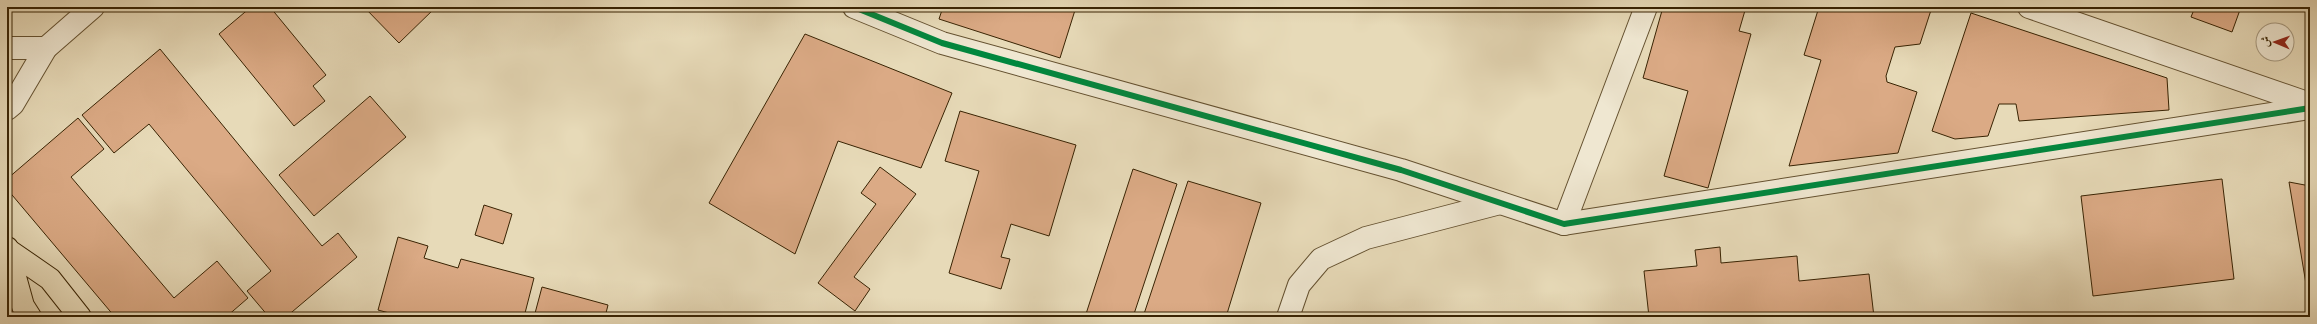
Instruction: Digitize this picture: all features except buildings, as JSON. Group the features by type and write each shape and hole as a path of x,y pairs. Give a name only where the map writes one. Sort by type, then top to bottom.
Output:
{"main road":[{"path":"8,249 22,306 30,317"},
{"path":"8,249 50,279 80,317"}],"street":[{"path":"7,109 13,104 46,48 93,7"},
{"path":"854,7 942,43 1401,170 1564,224 2310,108"},
{"path":"1564,224 1646,7"},
{"path":"2029,7 2310,104"},
{"path":"7,48 46,48"},
{"path":"1288,317 1299,285 1321,259 1366,238 1500,203"}],"cycle path":[{"path":"854,7 942,43 1401,170 1564,224 2310,108"}]}
